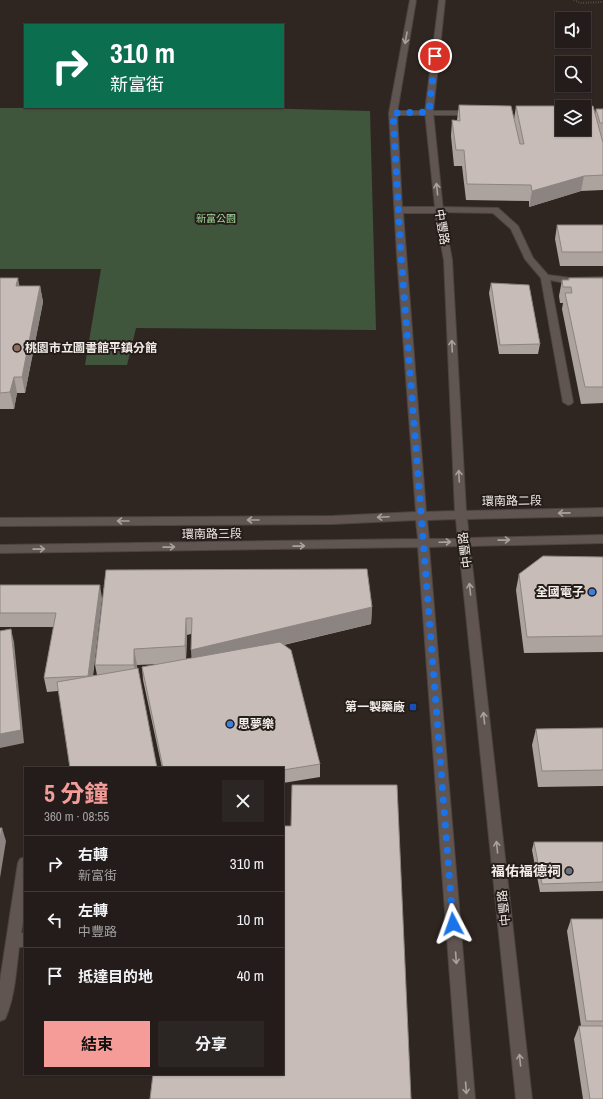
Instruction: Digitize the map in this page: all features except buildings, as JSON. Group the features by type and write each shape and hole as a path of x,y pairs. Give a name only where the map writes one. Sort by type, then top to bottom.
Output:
{"main road":[{"path":"413,0 393,113 398,210 467,1099"},
{"name":"中豐路","path":"442,0 429,112 439,210 448,260 461,515 524,1099"},
{"path":"393,113 476,113"},
{"path":"591,113 603,114"},
{"path":"398,210 495,210 515,228 529,260 545,277 568,402"},
{"path":"545,277 571,281 603,280"},
{"name":"環南路二段","path":"422,516 603,512"},
{"name":"環南路三段","path":"0,522 332,520 422,516"},
{"path":"424,543 603,539"},
{"name":"環南路三段","path":"0,549 313,546 424,543"},
{"path":"0,1014 19,940 24,876"}],"path":[{"path":"574,0 580,3 603,2"}],"green space":[{"name":"新富公園","path":"0,108 258,108 370,111 376,330 136,328 127,365 85,365 101,269 0,269"}],"place":[{"name":"桃園市立圖書館平鎮分館","path":"17,348"},
{"name":"全國電子","path":"592,592"},
{"name":"第一製藥廠","path":"413,707"},
{"name":"思夢樂","path":"230,724"},
{"name":"福佑福德祠","path":"569,871"}],"route":[{"path":"435,56 429,112 393,113 401,256 453,924"}]}
